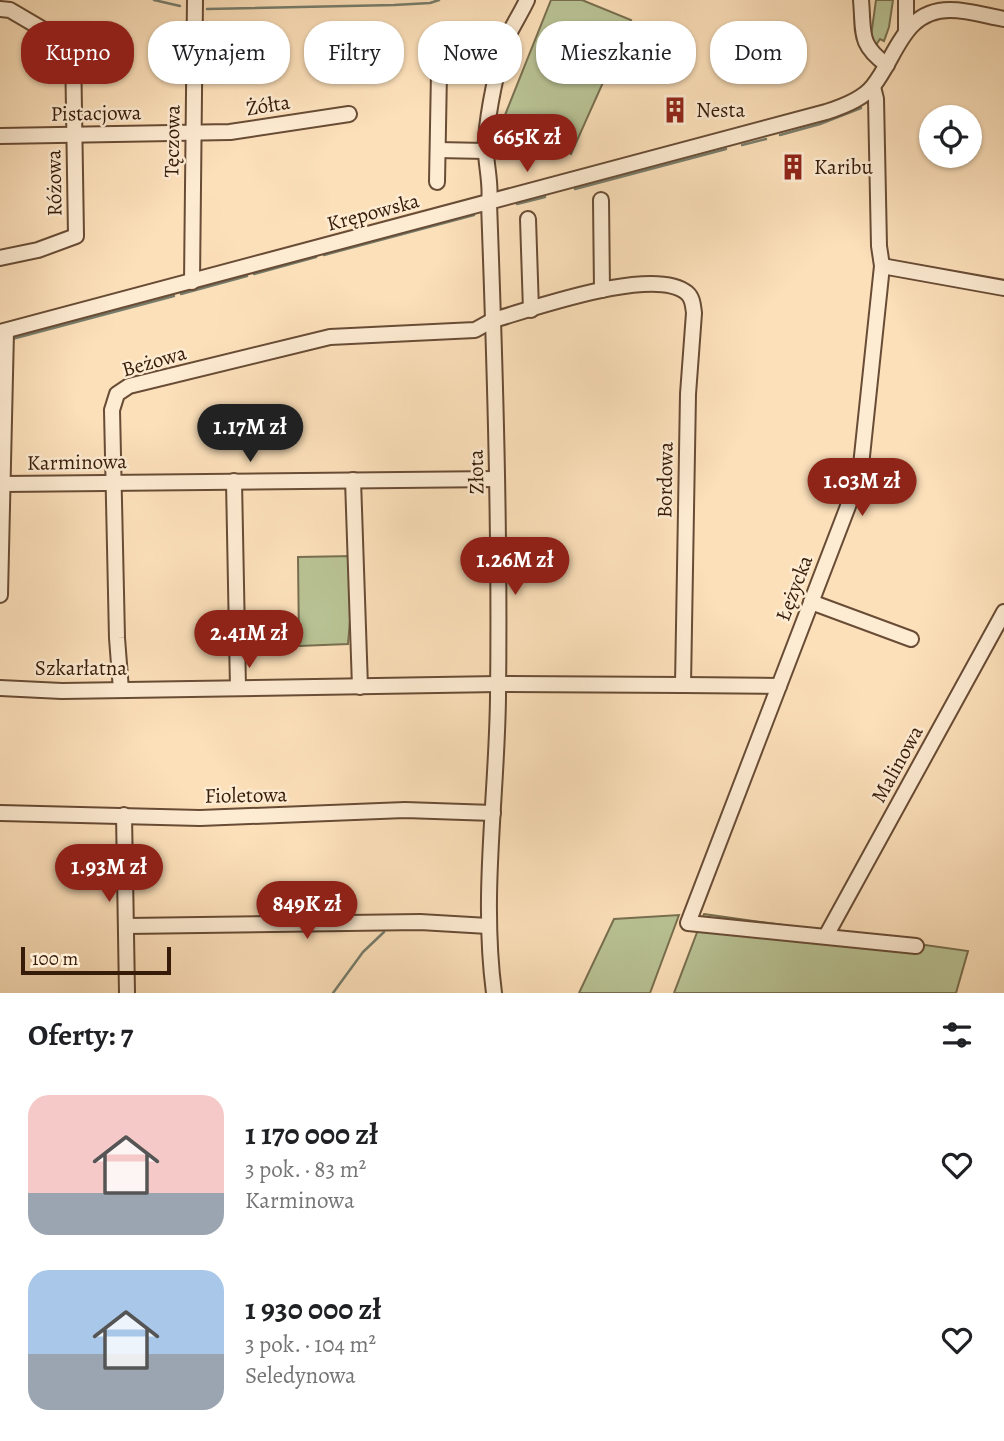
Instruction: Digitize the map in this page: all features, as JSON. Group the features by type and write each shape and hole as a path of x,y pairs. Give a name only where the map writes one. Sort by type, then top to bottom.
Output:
{"street":[{"name":"Tęczowa","path":"192,282 195,0"},
{"name":"Złota","path":"494,993 488,926 498,684 497,479 489,203 491,185 486,138 507,39 527,0"},
{"path":"861,0 865,44 887,65"},
{"path":"863,23 870,0"},
{"path":"905,31 906,0"},
{"path":"873,87 905,31 912,23 944,5 1004,19"},
{"path":"0,9 10,10 73,47 74,134"},
{"path":"437,182 439,84"},
{"name":"Krępowska","path":"3,331 827,112 849,103 873,87"},
{"name":"Łężycka","path":"826,936 688,923 860,475 882,266 879,246 876,99 873,87"},
{"name":"Żółta","path":"194,134 230,132 349,114"},
{"name":"Różowa","path":"0,258 38,250 76,236 74,134"},
{"name":"Pistacjowa","path":"0,136 194,134"},
{"path":"438,150 486,151"},
{"path":"601,200 602,290"},
{"path":"528,219 531,310"},
{"path":"882,266 1004,288"},
{"name":"Bordowa","path":"493,320 634,283 674,287 687,293 692,300 694,313 688,394 683,685"},
{"name":"Beżowa","path":"121,690 112,410 117,394 129,386 330,337 475,330 493,320"},
{"path":"0,595 4,484 3,331"},
{"name":"Karminowa","path":"4,484 497,479"},
{"path":"353,480 360,687"},
{"path":"234,481 238,688"},
{"path":"811,602 911,639"},
{"name":"Malinowa","path":"826,936 1004,612"},
{"path":"498,684 779,686"},
{"name":"Szkarłatna","path":"0,688 121,690 498,684"},
{"name":"Fioletowa","path":"0,813 200,818 405,810 493,813"},
{"path":"124,815 127,993"},
{"path":"127,926 407,922 488,926"},
{"path":"826,936 916,946"}],"green space":[{"path":"551,0 582,0 631,20 631,21 543,21"},
{"path":"876,0 893,0 884,41 880,39 876,45 871,36"},
{"path":"536,38 536,84 602,84 571,154 501,125 517,84 522,84 522,72"},
{"path":"353,556 348,644 299,646 298,557"},
{"path":"704,914 968,951 956,993 674,993"},
{"path":"679,915 650,993 579,993 614,919"}],"waterway":[{"path":"154,0 180,6"},
{"path":"207,9 394,5 439,0"},
{"path":"780,135 820,124 861,108"},
{"path":"742,145 766,139"},
{"path":"575,189 726,149"},
{"path":"517,204 545,197"},
{"path":"324,255 474,215"},
{"path":"254,274 316,257"},
{"path":"181,294 247,276"},
{"path":"12,339 174,296"},
{"path":"333,993 363,952 384,932"}],"place":[{"name":"Nesta","path":"675,110"},
{"name":"Karibu","path":"793,167"}]}
